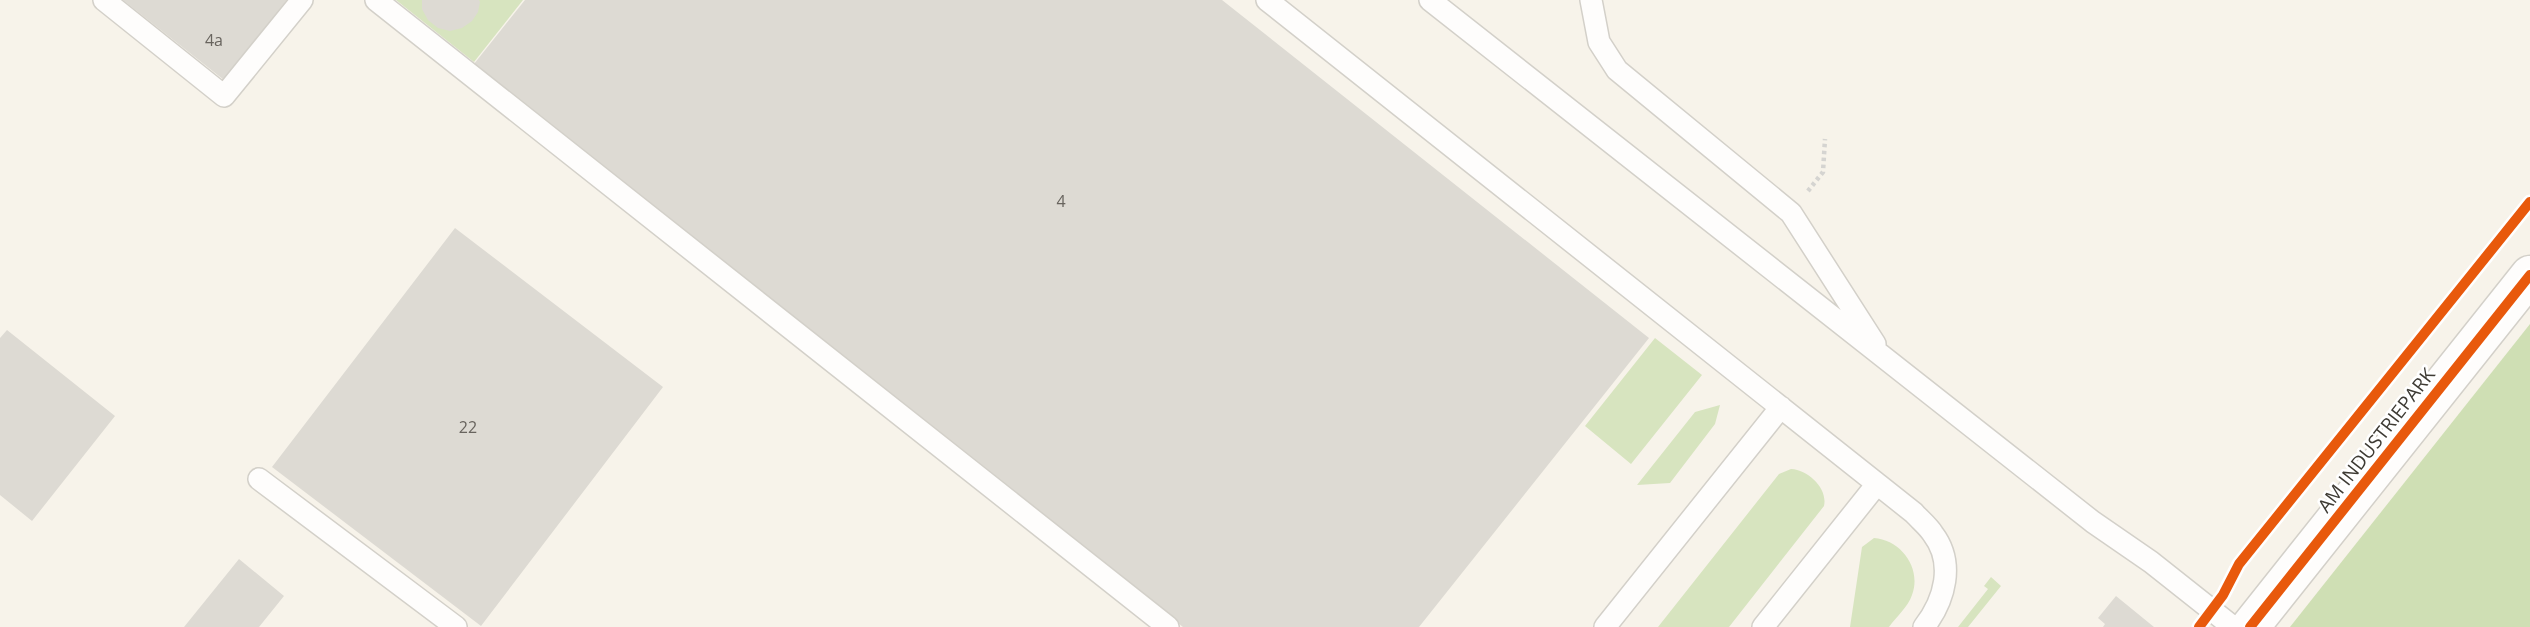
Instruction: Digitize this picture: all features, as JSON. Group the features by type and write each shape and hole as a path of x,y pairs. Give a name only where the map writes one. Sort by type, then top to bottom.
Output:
{"street":[{"name":"AM INDUSTRIEPARK","path":"2250,627 2530,275"}],"lane":[{"path":"103,0 224,96 302,0"},
{"path":"376,0 1168,627"},
{"path":"1267,0 1914,513 1934,535 1946,560 1945,584 1936,612 1924,627"},
{"path":"1430,0 2093,522 2151,562 2233,627"},
{"path":"1591,0 1598,42 1617,70 1791,213 1883,357"},
{"path":"1605,627 1781,407"},
{"path":"259,479 456,627"},
{"path":"1763,627 1877,484"}],"green space":[{"path":"396,0 523,0 474,62"},
{"path":"2530,324 2530,627 2290,627"},
{"path":"1655,338 1702,375 1631,464 1585,426"},
{"path":"1720,405 1715,424 1670,483 1637,485 1695,412"},
{"path":"1791,469 1804,473 1816,482 1823,493 1824,506 1729,627 1658,627 1779,474"},
{"path":"1874,538 1893,544 1907,557 1914,575 1912,595 1889,627 1850,627 1862,547"},
{"path":"1991,577 2001,586 1968,627 1958,627 1988,589 1984,586"}],"building":[{"path":"123,0 287,0 224,80"},
{"path":"422,0 480,2 472,21 462,28 450,31 438,28 428,20 422,9"},
{"path":"525,0 1222,0 1649,338 1419,627 1183,627 474,64"},
{"path":"455,228 663,387 481,626 272,467"},
{"path":"7,330 115,416 32,521 0,495 0,338"},
{"path":"239,559 284,596 259,627 184,627"},
{"path":"2116,596 2154,627 2103,627 2105,624 2098,618"}],"cycle path":[{"path":"2199,627 2223,595 2239,564 2530,202"},
{"path":"2250,627 2530,275"}]}
